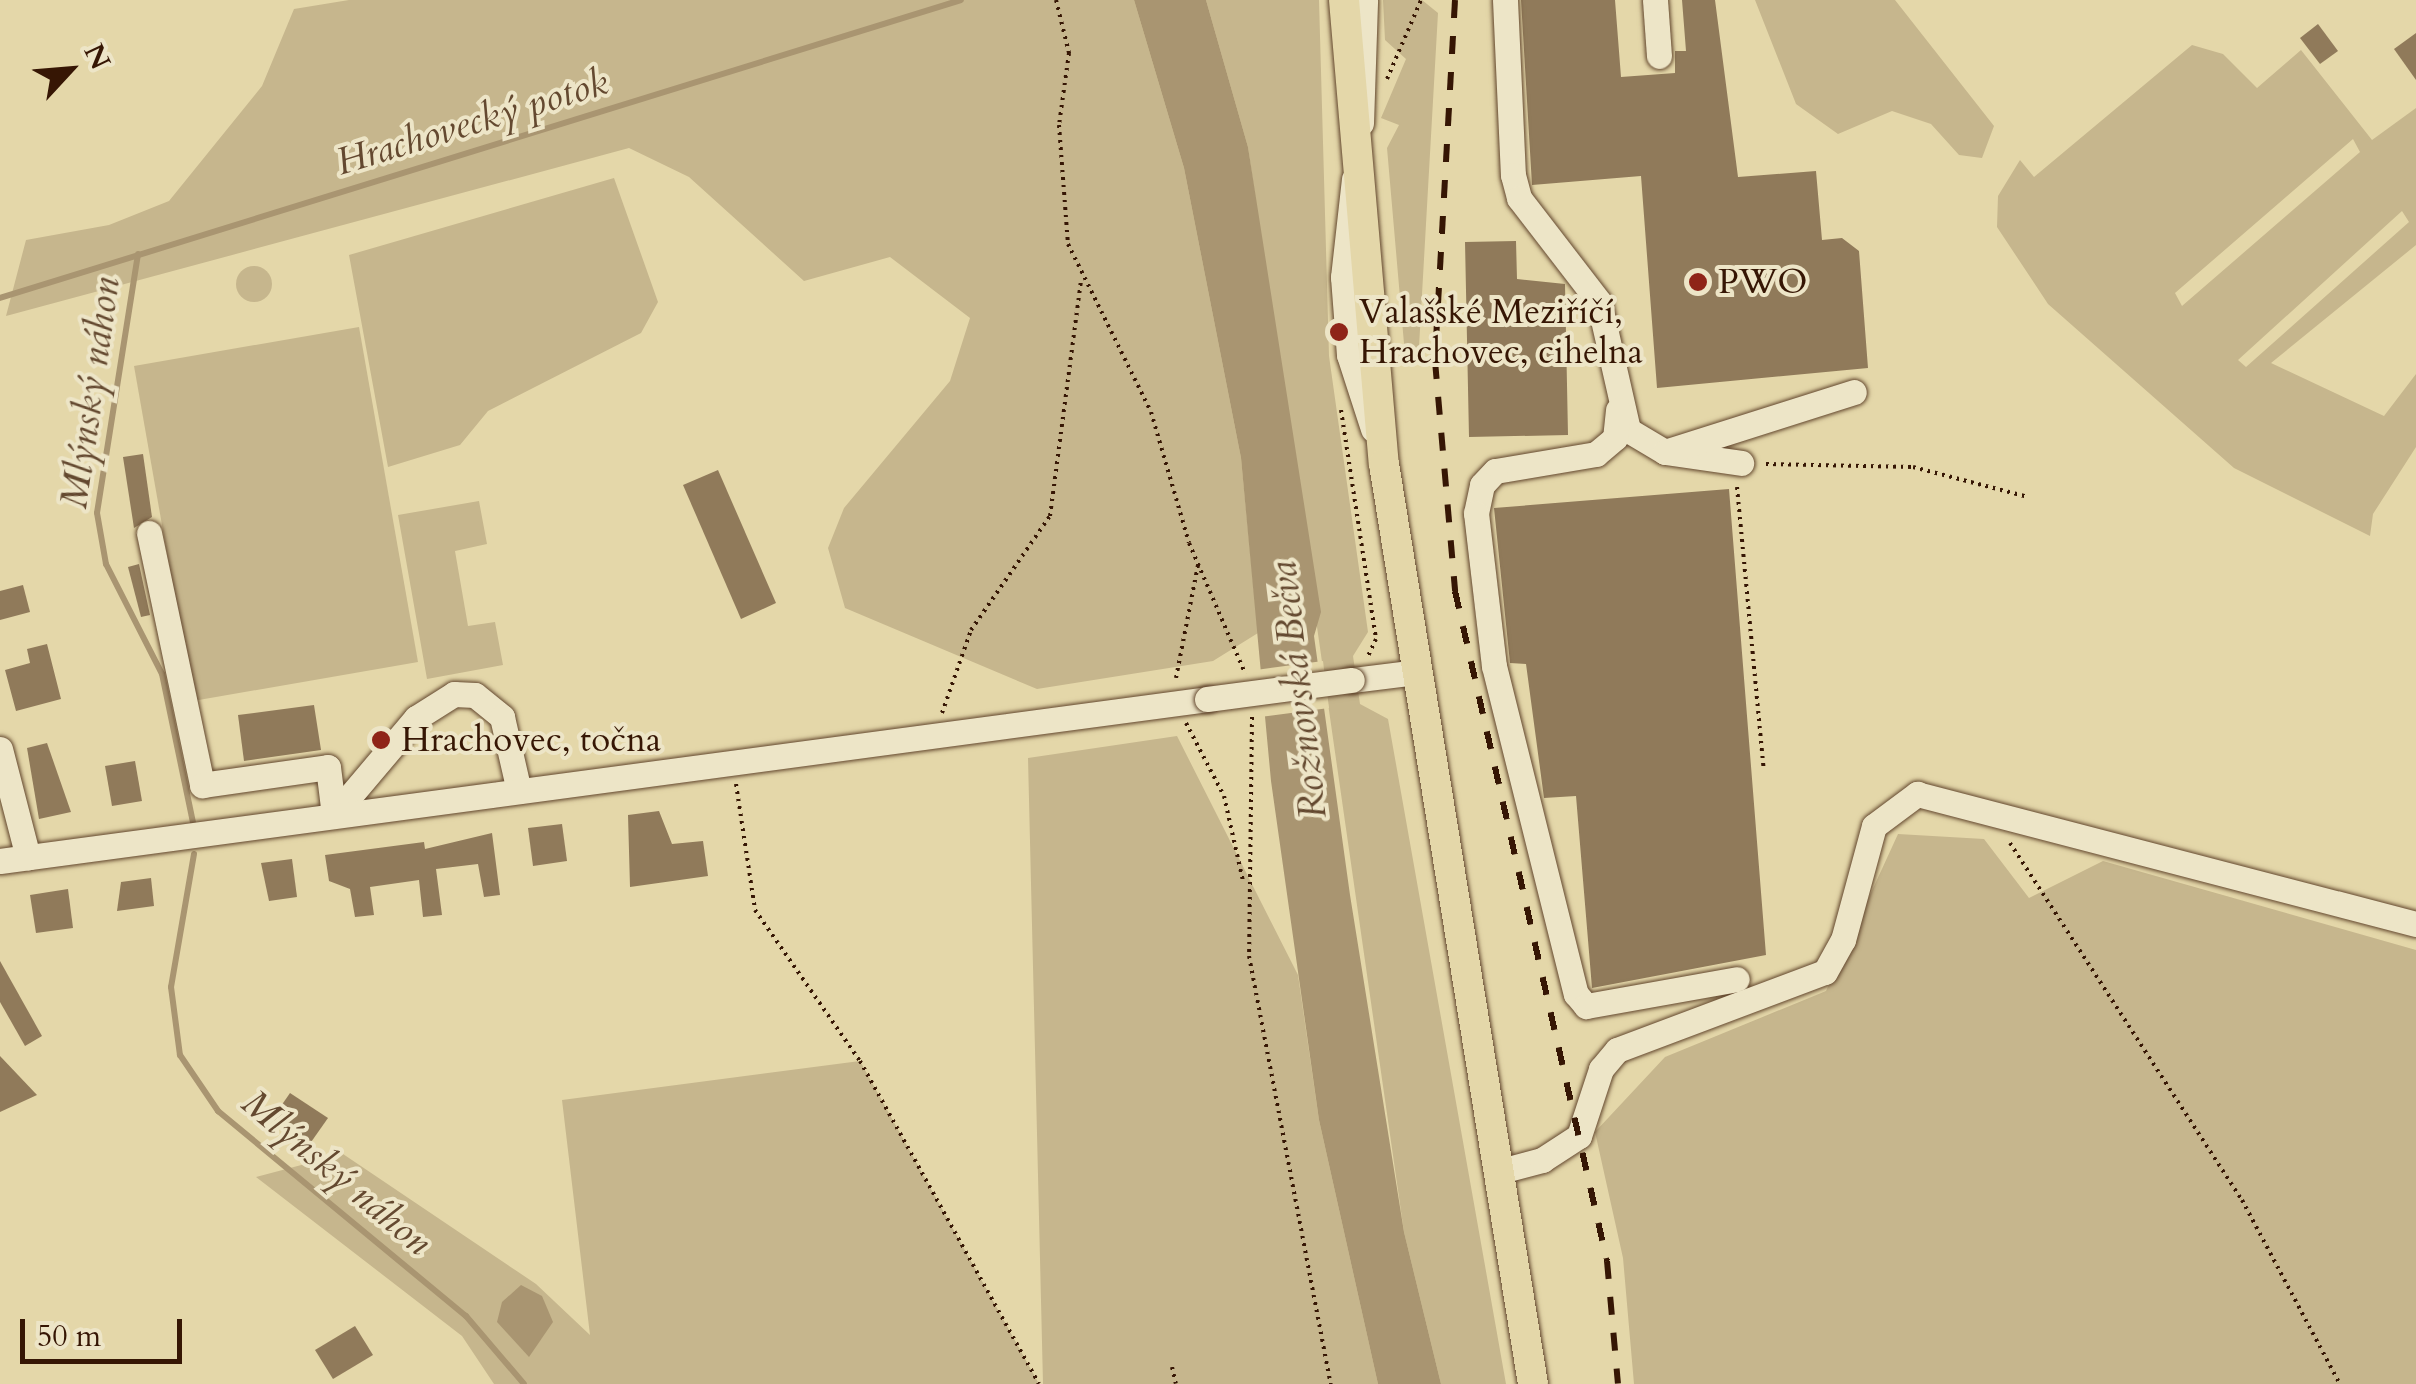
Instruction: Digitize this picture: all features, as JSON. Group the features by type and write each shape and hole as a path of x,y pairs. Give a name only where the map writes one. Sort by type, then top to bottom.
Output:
{"main road":[{"path":"1344,0 1353,141 1384,464 1533,1384"}],"street":[{"path":"1353,141 1370,62 1365,0"},
{"path":"1504,0 1512,175 1519,198 1600,302 1618,410 1615,438 1596,454 1496,471 1482,484 1476,513 1494,666 1576,994 1586,1006 1736,978"},
{"path":"1655,0 1659,56"},
{"path":"1665,452 1854,392"},
{"path":"1618,410 1628,430 1665,452 1728,461"},
{"path":"149,533 202,785 328,766 334,815"},
{"path":"0,861 942,734 1178,696 1207,699 1416,672"},
{"path":"334,815 416,718 454,694 475,695 502,717 519,791"},
{"path":"0,749 28,857"},
{"path":"1497,1172 1542,1160 1579,1136 1601,1069 1617,1050 1824,972 1884,811 1917,794 1985,806 2416,924"}],"path":[{"path":"1056,0 1068,53 1059,125 1064,227 1080,276 1152,412 1198,565 1248,688"},
{"path":"1381,90 1421,0"},
{"path":"942,734 958,655 1050,516 1080,276"},
{"path":"1764,770 1743,502 1728,461 1913,467 2028,497"},
{"path":"1198,565 1178,696 1224,796 1245,891 1260,1031 1331,1384"},
{"path":"1245,891 1250,707"},
{"path":"735,778 755,910 860,1061 1038,1384"},
{"path":"1985,806 2242,1200 2340,1384"},
{"path":"1172,1366 1176,1384"}],"shaded area":[{"path":"349,0 1134,0 1184,168 1241,458 1258,633 1213,661 1037,689 845,608 828,548 844,508 950,381 970,318 890,257 804,281 689,177 629,148 6,316 26,240 109,225 169,201 262,86 294,9"},
{"path":"1206,0 1319,0 1329,356 1368,632 1353,656 1360,704 1388,719 1506,1384 1441,1384 1404,1232 1248,147"},
{"path":"1383,0 1422,0 1438,13 1419,347 1405,355 1387,148 1399,125 1381,118 1406,59 1385,40"},
{"path":"1755,0 1895,0 1994,126 1982,158 1959,155 1931,124 1892,111 1838,134 1796,104"},
{"path":"2192,45 2223,54 2257,88 2301,50 2372,140 2416,108 2416,245 2271,363 2384,416 2416,374 2416,447 2373,514 2370,536 2234,468 2048,304 1997,227 1998,196 2020,160 2034,177","holes":["2353,139 2360,152 2182,306 2175,293","2402,211 2409,222 2246,367 2238,360"]},
{"path":"614,178 658,302 641,333 488,411 460,445 388,467 349,255"},
{"path":"254,266 267,271 272,284 267,297 254,302 241,297 236,284 241,271"},
{"path":"359,327 418,662 193,701 134,366"},
{"path":"479,501 487,544 455,551 468,626 495,622 503,665 427,679 398,515"},
{"path":"1177,736 1298,975 1319,1120 1378,1384 1043,1384 1028,758"},
{"path":"1898,834 1984,839 2029,898 2103,861 2416,950 2416,1384 1634,1384 1623,1258 1595,1132 1665,1057 1826,991"},
{"path":"860,1061 1039,1384 494,1384 462,1336 256,1177 343,1154 536,1284 590,1335 562,1100"}],"water":[{"name":"Rožnovská Bečva","path":"1134,0 1206,0 1248,147 1321,612 1314,636 1350,895 1404,1232 1441,1384 1378,1384 1319,1120 1271,781 1241,458 1184,168"},
{"path":"521,1285 542,1296 553,1322 529,1357 497,1322 502,1302"}],"pier":[{"path":"1323,661 1329,708 1260,717 1256,670"}],"building":[{"name":"PWO","path":"1521,0 1615,0 1621,77 1675,73 1675,51 1686,51 1682,0 1715,0 1738,177 1816,171 1822,240 1842,238 1859,251 1868,368 1657,388 1641,176 1532,185"},
{"path":"2318,24 2338,51 2320,64 2300,38"},
{"path":"2416,33 2416,80 2394,49"},
{"path":"1516,241 1517,279 1565,284 1568,435 1469,437 1465,242"},
{"path":"143,454 152,517 134,528 123,457"},
{"path":"718,470 776,603 741,619 683,485"},
{"path":"1729,489 1766,955 1592,988 1576,796 1544,798 1526,664 1510,663 1494,508"},
{"path":"139,564 150,615 141,617 128,567"},
{"path":"23,585 30,612 0,620 0,591"},
{"path":"47,644 61,699 16,711 5,670 30,663 27,649"},
{"path":"314,705 321,750 244,761 238,715"},
{"path":"47,743 71,812 39,819 27,748"},
{"path":"135,761 142,801 112,806 105,766"},
{"path":"659,811 672,844 703,841 708,876 630,887 628,815"},
{"path":"562,824 567,861 533,866 528,828"},
{"path":"492,833 500,895 484,897 478,864 436,869 442,915 423,917 419,880 370,887 374,915 355,917 350,889 329,881 325,855 424,842 425,849"},
{"path":"292,859 297,897 269,901 261,863"},
{"path":"151,878 154,906 117,911 121,882"},
{"path":"68,889 73,928 36,933 30,895"},
{"path":"0,961 42,1036 25,1046 0,1002"},
{"path":"0,1056 37,1095 0,1112"},
{"path":"290,1093 328,1118 309,1145 272,1119"},
{"path":"355,1326 373,1355 333,1379 315,1350"}],"waterway":[{"name":"Hrachovecký potok","path":"0,298 961,0"},
{"name":"Mlýnský náhon","path":"138,254 97,513 106,564 162,674 193,822"},
{"name":"Mlýnský náhon","path":"194,854 171,987 180,1055 218,1111 466,1316 524,1384"}],"railway":[{"path":"1455,0 1435,361 1455,591 1607,1261 1618,1384"}],"place":[{"name":"PWO","path":"1698,282"},
{"name":"Valašské Meziříčí, Hrachovec, cihelna","path":"1339,332"},
{"name":"Hrachovec, točna","path":"381,740"}]}
